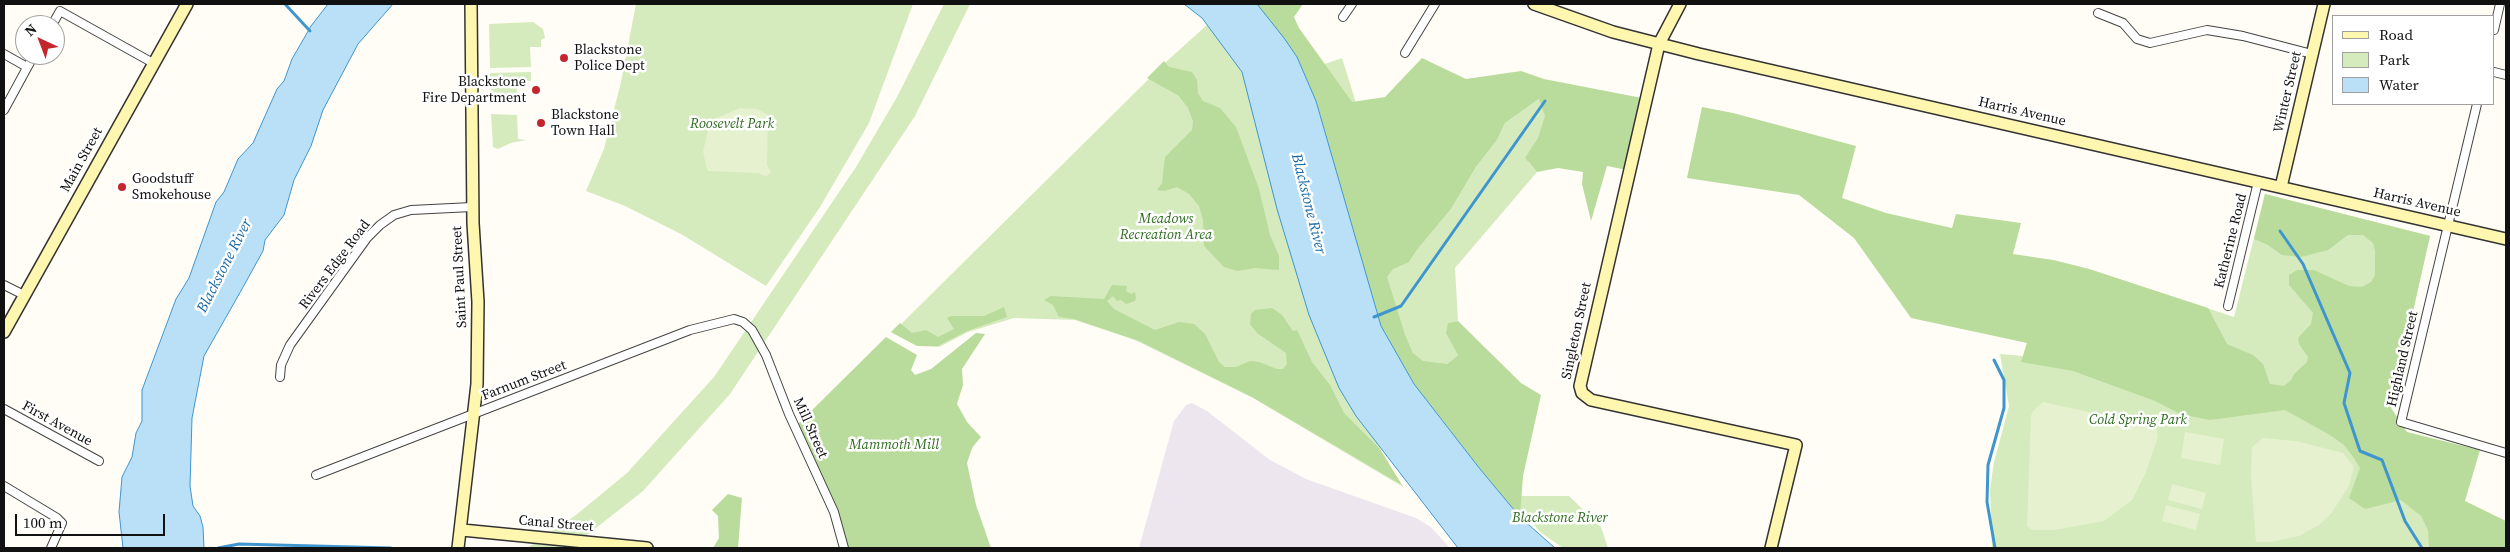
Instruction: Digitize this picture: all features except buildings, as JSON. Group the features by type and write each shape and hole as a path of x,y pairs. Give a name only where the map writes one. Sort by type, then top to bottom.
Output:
{"main road":[{"name":"Main Street","path":"4,332 187,4"},
{"name":"Saint Paul Street","path":"458,548 462,530 477,384 478,302 472,207 471,4"},
{"name":"Harris Avenue","path":"1534,4 1585,23 1659,44 2506,238"},
{"path":"1659,44 1680,4"},
{"name":"Winter Street","path":"2281,187 2324,4"},
{"name":"Singleton Street","path":"1659,44 1580,386 1582,393 1591,400 1796,445 1771,548"},
{"name":"Canal Street","path":"462,530 647,548"}],"street":[{"path":"1343,17 1352,4"},
{"path":"1405,53 1435,4"},
{"path":"2495,26 2500,4"},
{"path":"58,15 60,11 153,63"},
{"path":"2098,13 2124,23 2137,39 2150,43 2207,30 2243,36 2312,54"},
{"path":"4,54 27,67 4,110"},
{"path":"2448,225 2476,105"},
{"name":"Katherine Road","path":"2228,306 2258,182"},
{"name":"Rivers Edge Road","path":"280,377 282,360 290,345 367,238 380,225 394,215 412,210 472,207"},
{"name":"Highland Street","path":"2448,225 2401,422 2506,453"},
{"path":"4,285 24,295"},
{"name":"Farnum Street","path":"316,475 690,330 723,321 734,320 744,322"},
{"name":"Mill Street","path":"744,322 759,340 766,355 789,414 834,512 844,548"},
{"name":"First Avenue","path":"4,409 99,461"},
{"path":"4,486 58,518 62,523 51,548"}],"shaded area":[{"path":"1192,403 1207,411 1270,460 1306,479 1416,518 1431,527 1450,548 1139,548 1174,421 1186,405"}],"green space":[{"name":"Roosevelt Park","path":"636,4 913,4 869,123 820,207 766,286 681,234 625,206 586,191 604,149 621,82"},
{"path":"944,4 970,4 915,116 730,394 643,491 591,532 567,548 527,548 576,515 627,473 714,377 856,167 897,97"},
{"path":"1257,4 1303,4 1294,17 1299,28 1352,102 1385,97 1422,58 1466,79 1521,71 1544,79 1647,99 1632,171 1607,166 1591,221 1582,184 1583,172 1558,168 1537,172 1525,158 1538,138 1545,116 1539,99 1505,123 1497,140 1476,167 1451,209 1409,262 1393,269 1387,277 1413,353 1423,361 1447,364 1458,355 1446,333 1448,323 1458,321 1521,383 1541,395 1523,476 1520,517 1414,384 1381,326 1316,101 1297,57"},
{"path":"533,22 543,29 545,38 541,40 541,47 530,47 531,67 490,68 489,24"},
{"name":"Meadows Recreation Area","path":"1207,25 1233,57 1249,85 1378,445 1403,487 1253,398 1135,340 1075,320 1014,318 968,332 939,347 918,346 892,333 1168,60"},
{"name":"Blackstone River","path":"1342,58 1395,228 1409,262 1451,209 1476,167 1497,140 1505,123 1539,99 1559,118 1528,162 1537,172 1455,268 1458,321 1448,323 1458,355 1447,364 1511,496 1569,496 1601,527 1608,548 1563,548 1540,532 1510,496 1413,353 1316,67"},
{"path":"1164,61 1169,67 1192,72 1197,80 1198,93 1203,101 1220,108 1236,127 1259,189 1270,235 1279,256 1279,270 1255,268 1237,271 1224,267 1204,246 1203,220 1199,206 1189,194 1177,187 1164,191 1157,190 1162,183 1165,157 1192,130 1193,121 1188,108 1179,96 1147,78"},
{"path":"531,72 531,81 517,81 517,100 491,101 490,73"},
{"path":"1702,107 1733,113 1856,146 1842,198 1886,213 1952,228 1956,214 2021,223 2013,254 2053,260 2089,269 2208,308 2227,344 2253,355 2263,364 2270,384 2284,386 2307,362 2308,357 2299,344 2298,338 2311,324 2313,313 2289,285 2289,275 2297,270 2314,270 2349,286 2362,287 2371,282 2375,275 2375,251 2373,243 2363,235 2348,235 2328,250 2301,257 2282,255 2268,245 2254,239 2265,194 2430,236 2391,408 2407,432 2480,450 2465,501 2506,521 2506,548 2429,548 2428,530 2421,516 2401,500 2365,509 2349,498 2360,468 2344,445 2285,410 2210,420 2180,414 2155,401 2073,371 2021,362 2027,343 1911,318 1854,238 1799,195 1687,178"},
{"path":"740,108 757,109 768,115 767,165 771,172 767,176 759,173 708,171 706,166 703,151 708,131 717,118"},
{"path":"491,114 517,115 518,139 526,140 511,143 498,149 493,147"},
{"name":"Cold Spring Park","path":"2265,194 2430,236 2391,408 2458,513 2506,548 1992,548 1990,490 1994,462 2009,406 2000,354 2023,356 2053,260 2089,269 2234,317"},
{"path":"1112,285 1127,286 1126,291 1131,294 1135,292 1136,298 1135,301 1126,304 1121,300 1117,301 1113,296 1107,301 1114,309 1155,330 1179,322 1194,324 1205,334 1219,362 1225,367 1236,367 1250,361 1283,369 1287,364 1286,353 1257,333 1250,324 1251,314 1255,310 1272,308 1282,315 1293,331 1297,330 1312,362 1330,385 1344,413 1379,448 1402,485 1252,397 1139,341 1074,319 1059,317 1053,305 1044,300 1051,296 1104,299"},
{"path":"1004,307 1007,317 967,331 938,346 917,346 891,332 900,323 912,333 926,330 938,337 954,329 947,318 951,316 984,316"},
{"name":"Mammoth Mill","path":"976,333 985,334 962,369 963,385 957,404 967,422 981,437 972,448 967,463 976,505 991,548 844,548 844,540 796,426 886,337 917,355 911,370 915,375 931,369"},
{"path":"2043,402 2156,427 2158,437 2146,472 2132,500 2104,521 2054,530 2032,530 2027,526 2031,416 2033,411"},
{"path":"2185,432 2224,439 2220,465 2181,458"},
{"path":"2263,438 2296,441 2343,453 2354,467 2349,486 2330,515 2319,525 2299,536 2272,542 2256,542 2251,476 2252,447"},
{"path":"2172,484 2206,493 2202,509 2168,500"},
{"path":"728,494 742,498 738,548 713,548 719,538 718,516 712,510"},
{"path":"2166,505 2200,514 2196,530 2162,521"}],"water":[{"name":"Blackstone River","path":"328,4 393,4 358,44 323,110 311,146 294,180 284,215 265,240 263,251 204,356 192,418 190,486 193,506 200,516 203,527 204,548 123,548 119,512 122,477 132,457 136,433 142,421 142,390 176,299 189,278 216,202 224,192 238,159 253,143 277,89 284,81 292,59 311,26"},
{"name":"Blackstone River","path":"1184,4 1257,4 1297,57 1316,101 1381,326 1414,384 1480,469 1520,517 1555,548 1458,548 1356,416 1339,388 1309,315 1277,209 1242,72 1202,18"}],"waterway":[{"path":"285,4 310,31"},
{"path":"1374,317 1401,306 1545,101"},
{"path":"2280,231 2303,264 2350,373 2344,403 2360,451 2382,460 2405,521 2422,548"},
{"path":"1994,360 2004,380 2004,408 1988,465 1987,502 1995,548"},
{"path":"218,548 239,544 391,548"}],"place":[{"name":"Blackstone Police Dept","path":"564,58"},
{"name":"Blackstone Fire Department","path":"536,90"},
{"name":"Blackstone Town Hall","path":"541,123"},
{"name":"Goodstuff Smokehouse","path":"122,187"}]}
